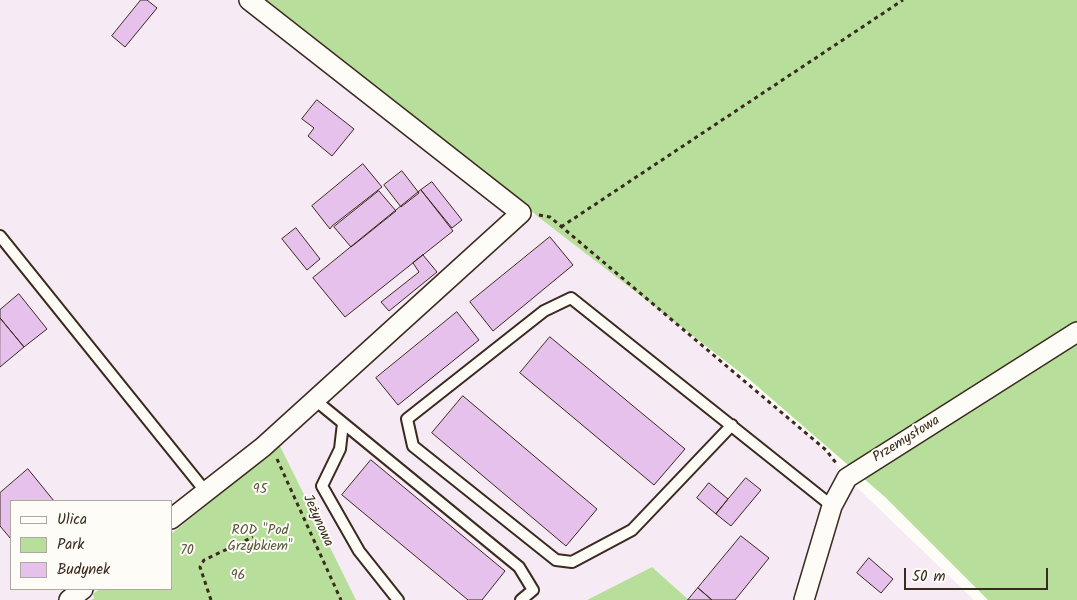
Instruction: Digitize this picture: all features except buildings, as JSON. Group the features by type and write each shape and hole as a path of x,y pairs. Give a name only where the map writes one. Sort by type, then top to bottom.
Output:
{"street":[{"path":"172,519 263,447 521,213 249,0"},
{"name":"Przemysłowa","path":"804,600 832,506 847,478 1077,332"},
{"path":"70,600 83,590"}],"lane":[{"path":"0,236 206,492"},
{"path":"732,426 632,530 572,562 556,560 413,446 407,419 544,311 571,298 732,426 832,506"},
{"path":"314,400 519,567 533,590 521,600"},
{"path":"343,423 340,449 322,486 359,551 398,600"}],"path":[{"path":"562,226 903,0"},
{"path":"521,213 550,217 562,226 826,450 847,478"},
{"name":"Jeżynowa","path":"274,452 341,600"},
{"path":"211,600 200,567 204,560 253,537"}],"shaded area":[{"path":"0,0 249,0 521,213 550,217 826,450 847,478 974,600 689,600 652,567 587,600 355,600 280,446 172,534 172,500 10,500 10,590 104,590 91,600 0,600"}],"green space":[{"path":"262,0 1077,0 1077,600 988,600 885,497 750,380 484,175"},
{"name":"ROD \"Pod Grzybkiem\"","path":"280,446 356,600 91,600 94,598 93,594 99,590 172,590 172,533"},
{"path":"652,567 689,600 587,600"}],"park label":[{"name":"95","path":"260,491"},
{"name":"70","path":"187,552"},
{"name":"96","path":"238,577"}]}
